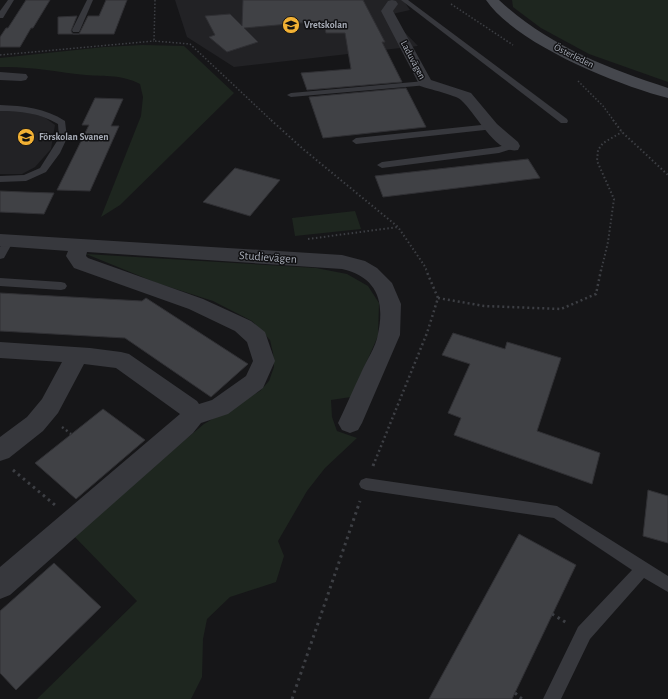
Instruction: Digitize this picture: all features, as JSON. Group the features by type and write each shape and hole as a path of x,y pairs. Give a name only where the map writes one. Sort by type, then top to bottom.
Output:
{"street":[{"name":"Österleden","path":"492,0 516,23 546,42 580,60 616,75 668,93"},
{"name":"Laduvägen","path":"397,1 387,11 425,83 466,96 491,127 512,146"},
{"path":"0,76 21,76"},
{"path":"0,585 184,426 193,416 220,407 255,382 264,361 257,338 243,326 196,304 81,263 76,256 79,244"},
{"name":"Studievägen","path":"3,245 79,244 342,262 358,266 370,273 384,288 391,304 389,335 350,423"},
{"path":"0,350 121,360 189,408 193,416"},
{"path":"3,458 50,406 77,356"}],"lane":[{"path":"0,16 11,0"},
{"path":"76,30 90,0"},
{"path":"397,1 564,121"},
{"path":"291,95 425,83"},
{"path":"0,108 24,108 50,114 62,123 63,138 55,153 42,170 26,178 0,179"},
{"path":"356,141 491,127"},
{"path":"382,165 499,150 512,146"},
{"path":"0,282 61,286"},
{"path":"366,484 557,512 668,585"},
{"path":"552,699 584,633 642,568"}],"path":[{"path":"154,41 155,0"},
{"path":"0,55 154,41 190,44 303,149 398,227 424,265 438,298 427,333 366,484 292,699"},
{"path":"578,80 603,106 622,132 668,175"},
{"path":"438,298 484,306 561,309 596,294 608,242 614,199 597,161 598,150 604,143 622,132"},
{"path":"303,239 398,227"},
{"path":"3,458 74,521"},
{"path":"515,693 522,699"}],"shaded area":[{"name":"Vretskolan","path":"175,0 403,0 410,10 388,15 418,46 234,67 187,37"},
{"path":"512,0 668,0 668,82 589,54 541,28 513,7"},
{"path":"143,45 184,46 234,93 120,205 101,217 141,116 143,97 140,84 113,76 86,75 32,68 0,67 0,58 104,47"},
{"name":"Förskolan Svanen","path":"19,110 44,117 55,125 51,149 35,167 22,174 0,174 0,111"},
{"path":"355,211 361,229 295,236 292,218"},
{"path":"86,254 316,268 347,274 368,286 379,303 378,336 351,397 331,400 332,417 337,431 357,438 325,468 307,491 278,541 284,556 276,582 230,597 207,619 203,639 202,677 191,699 37,699 137,601 72,534 204,424 260,391 269,381 274,367 270,340 252,321 213,301 157,283"}],"building":[{"path":"26,0 50,0 20,47 0,47 0,37 6,28 8,28"},
{"path":"106,0 127,0 114,34 79,34 88,16 99,16"},
{"path":"243,0 363,0 385,42 382,42 402,82 307,90 301,73 351,69 345,33 326,33 323,21 244,28 258,42 227,52 209,37 215,35 205,16 230,14 242,26"},
{"path":"77,16 71,31 73,34 58,34 58,17"},
{"path":"406,88 426,127 323,138 309,97"},
{"path":"95,98 123,99 111,126 119,126 90,191 57,190 89,125 82,125"},
{"path":"528,159 540,178 383,197 375,176"},
{"path":"235,168 280,180 250,216 203,202"},
{"path":"0,191 54,193 44,214 0,212"},
{"path":"0,293 142,301 146,298 248,364 211,397 125,338 0,331"},
{"path":"453,333 505,349 507,342 561,358 537,431 600,453 592,484 454,435 461,418 448,413 470,364 442,355"},
{"path":"103,409 145,440 76,499 35,463"},
{"path":"648,490 668,496 668,543 643,536"},
{"path":"519,534 576,565 512,699 429,699"},
{"path":"54,563 101,607 16,690 0,673 0,611"}],"place":[{"name":"Vretskolan","path":"291,25"},
{"name":"Förskolan Svanen","path":"26,137"}]}
